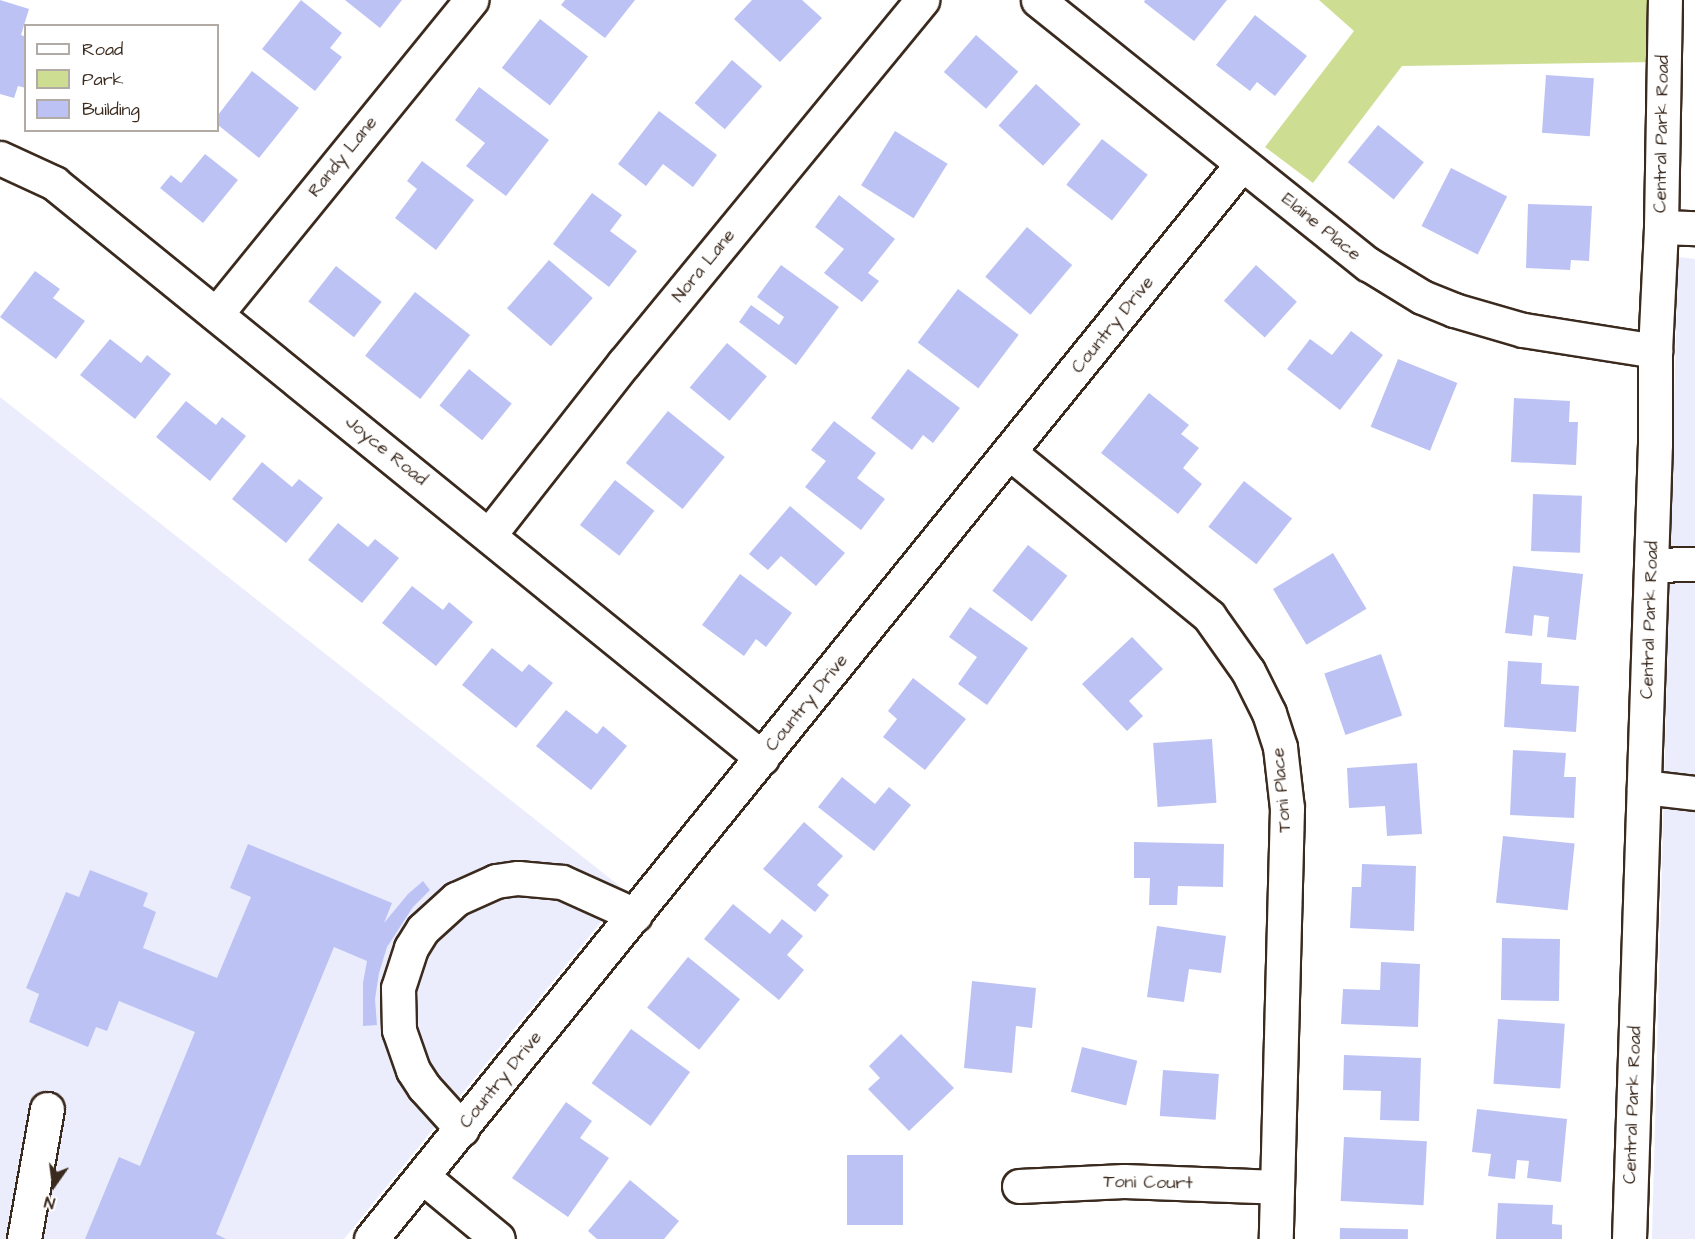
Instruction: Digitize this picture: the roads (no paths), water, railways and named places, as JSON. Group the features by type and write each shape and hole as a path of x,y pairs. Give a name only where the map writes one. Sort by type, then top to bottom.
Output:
{"street":[{"name":"Randy Lane","path":"216,314 471,0"},
{"name":"Nora Lane","path":"489,535 624,363 922,0"},
{"name":"Elaine Place","path":"1038,0 1241,165 1368,264 1422,297 1454,310 1523,330 1655,351"},
{"name":"Central Park Road","path":"1629,1239 1652,565 1655,351 1661,227 1665,0"},
{"name":"Joyce Road","path":"0,159 54,183 762,758"},
{"name":"Country Drive","path":"372,1239 1241,165"},
{"path":"1661,227 1695,228"},
{"name":"Toni Place","path":"1010,453 1209,616 1248,671 1269,713 1280,747 1287,808 1276,1239"},
{"path":"1652,565 1695,564"},
{"path":"1644,787 1695,793"},
{"path":"462,1129 424,1087 413,1070 399,1030 398,988 411,948 423,929 438,913 465,894 496,881 518,878 562,882 635,915"},
{"path":"24,1239 47,1108"},
{"path":"423,1177 498,1239"},
{"name":"Toni Court","path":"1019,1186 1124,1181 1277,1188"}]}
